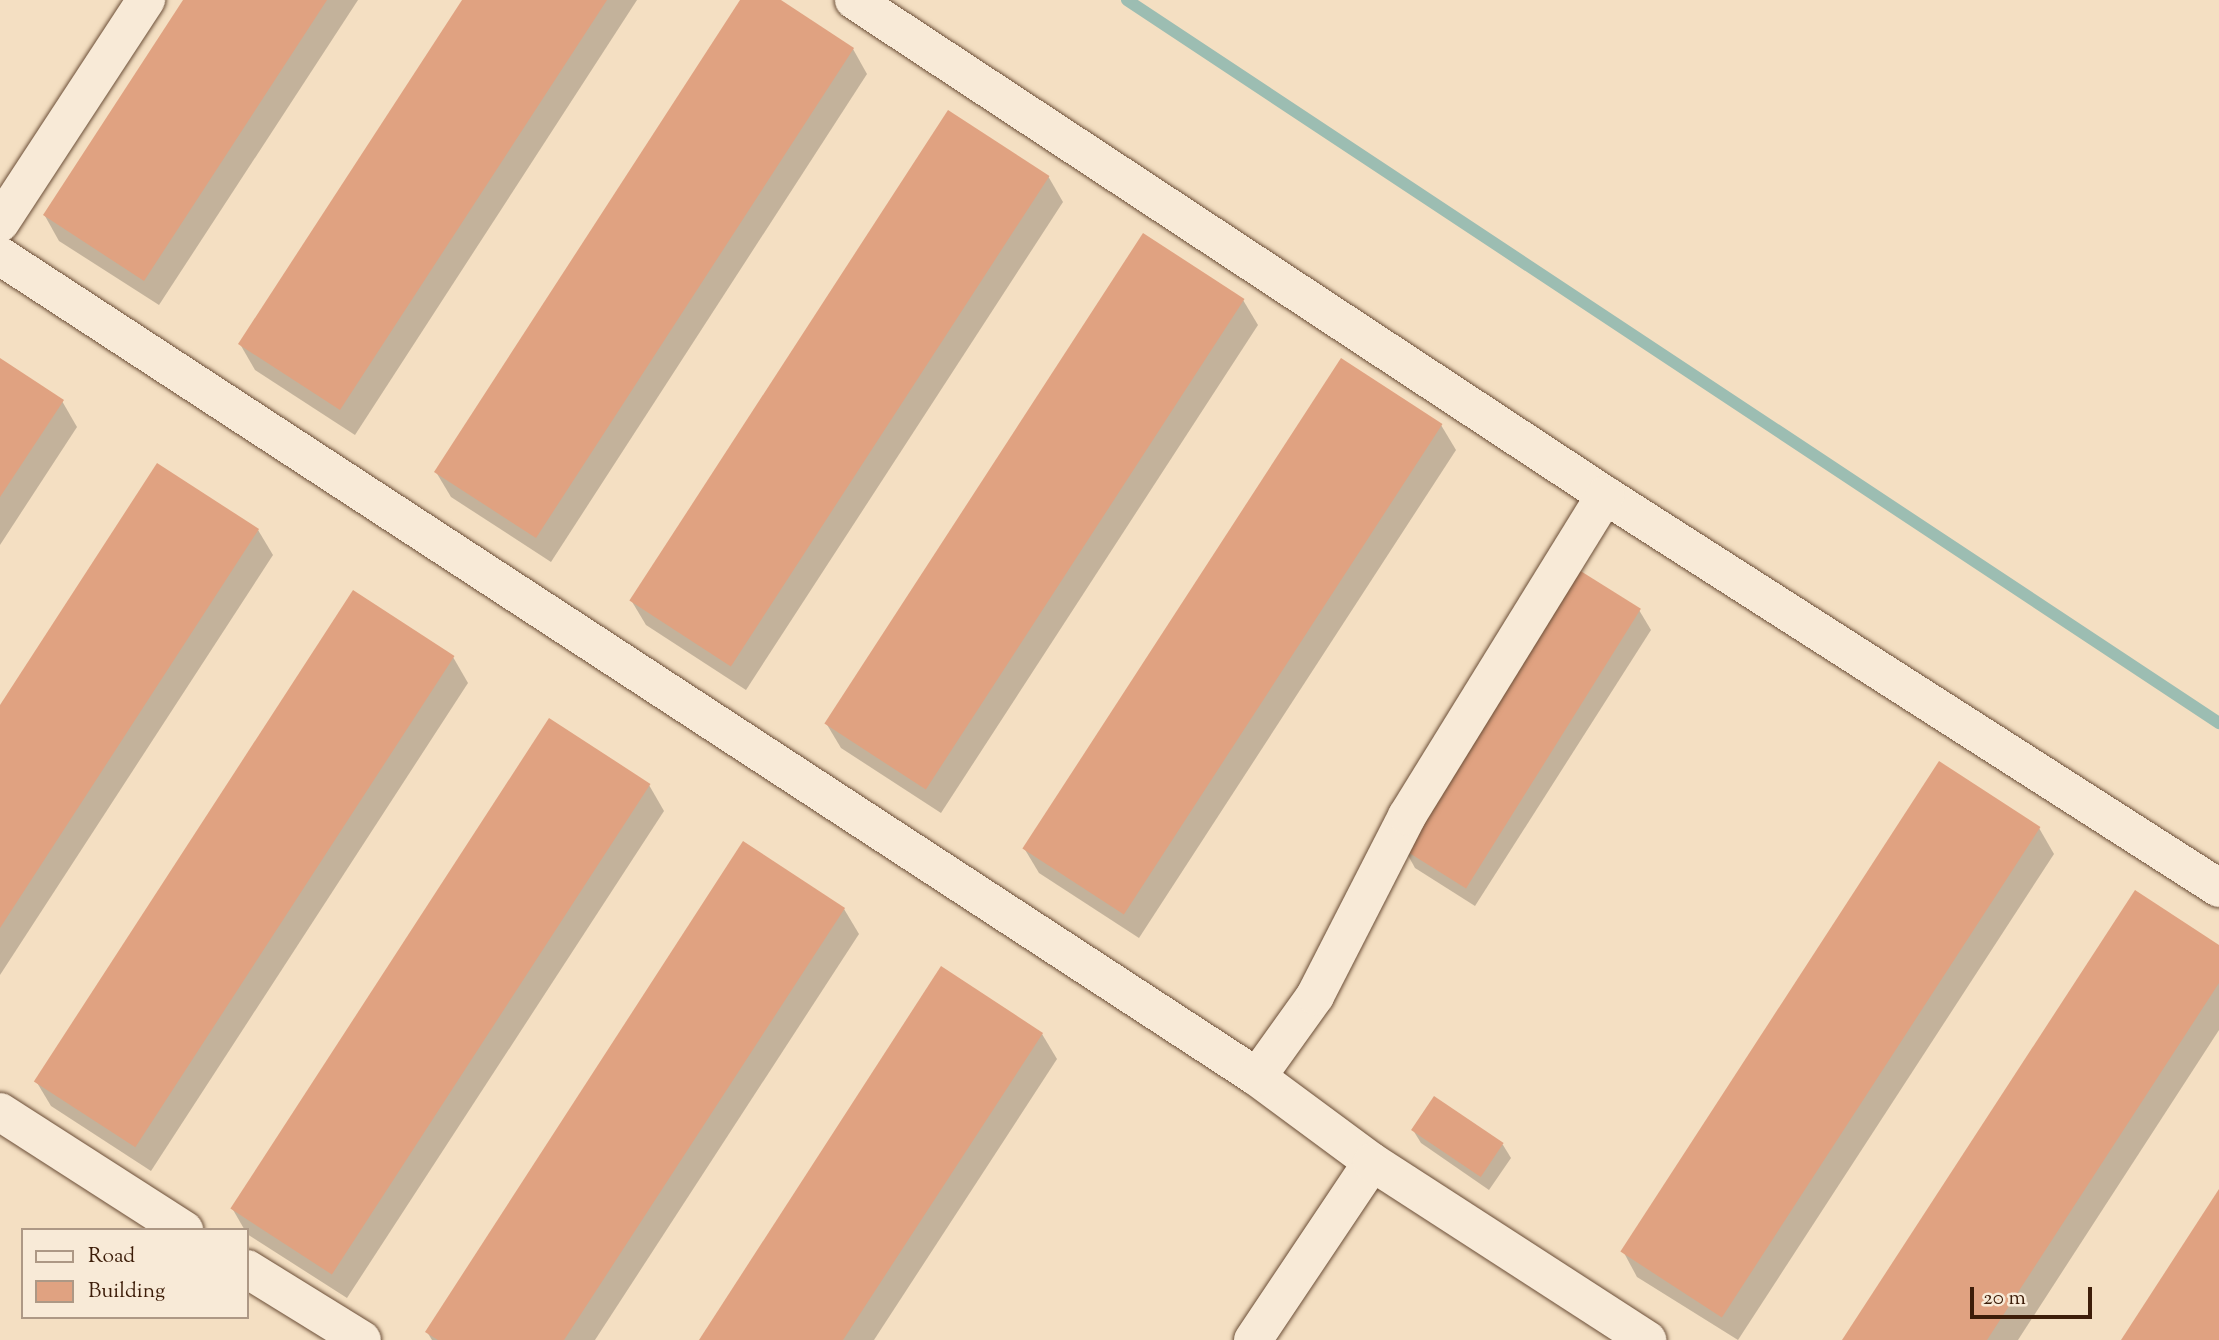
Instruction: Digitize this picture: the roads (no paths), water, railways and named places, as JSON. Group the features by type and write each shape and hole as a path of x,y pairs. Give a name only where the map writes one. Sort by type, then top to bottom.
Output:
{"lane":[{"path":"0,223 146,0"},
{"path":"854,0 1605,495 2219,888"},
{"path":"0,256 1257,1077 1372,1162 1647,1340"},
{"path":"1257,1077 1315,996 1407,816 1605,495"},
{"path":"0,1112 181,1228"},
{"path":"1253,1340 1372,1162"},
{"path":"248,1270 362,1340"}],"waterway":[{"path":"1127,0 2219,723"}]}
